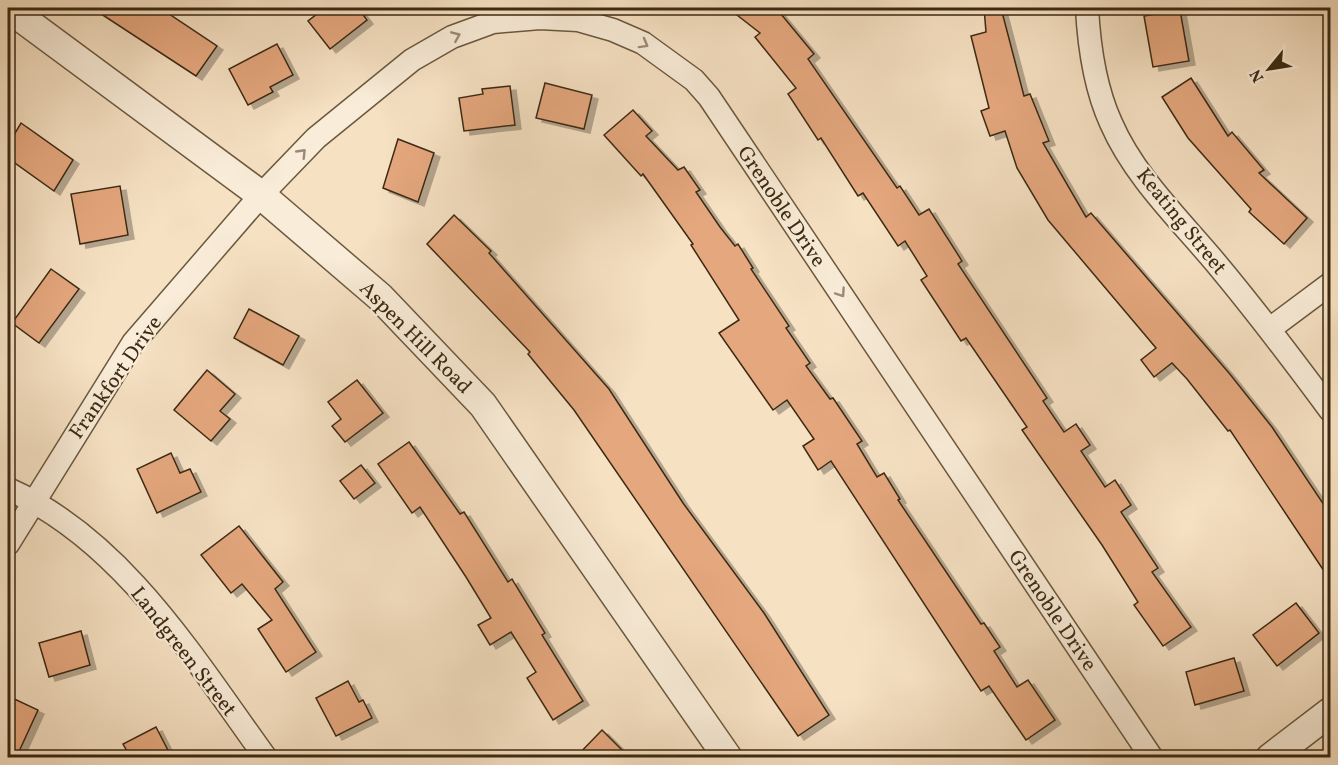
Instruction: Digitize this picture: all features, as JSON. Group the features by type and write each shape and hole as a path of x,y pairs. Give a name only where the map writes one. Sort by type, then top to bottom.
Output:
{"street":[{"name":"Aspen Hill Road","path":"8,8 261,195 380,297 483,405 728,758"},
{"name":"Keating Street","path":"1087,8 1088,36 1103,101 1125,149 1150,185 1271,328 1330,410"},
{"name":"Grenoble Drive","path":"261,195 316,138 412,60 452,37 493,22 540,18 578,20 613,30 644,43 694,80 710,97 1152,758"},
{"name":"Frankfort Drive","path":"8,543 133,343 261,195"},
{"path":"1271,328 1330,284"},
{"name":"Landgreen Street","path":"8,489 33,500 87,537 162,616 266,758"},
{"path":"1270,758 1330,712"}],"building":[{"path":"92,8 160,8 217,46 196,76"},
{"path":"325,8 358,8 367,20 330,49 308,21"},
{"path":"728,8 776,8 814,54 808,59 897,188 900,186 919,215 929,209 962,261 958,264 1047,398 1043,401 1064,432 1076,424 1090,445 1081,451 1105,487 1115,480 1131,505 1121,512 1158,568 1152,572 1191,627 1163,646 1134,605 1138,602 1102,545 1022,430 1027,427 966,338 961,341 921,280 927,276 905,241 898,246 863,193 858,196 821,138 818,140 788,94 796,88 755,37 760,33"},
{"path":"984,8 1001,8 1024,96 1030,94 1049,141 1043,143 1086,217 1091,213 1229,373 1272,427 1330,514 1330,580 1230,430 1228,431 1187,379 1172,363 1154,377 1141,360 1156,348 1048,220 1017,168 1005,131 990,136 981,111 989,108 971,36 986,32"},
{"path":"1180,10 1189,61 1153,67 1144,16"},
{"path":"277,44 293,75 270,87 273,92 248,105 229,69"},
{"path":"1191,78 1228,136 1232,132 1264,170 1259,173 1307,218 1284,244 1249,212 1251,209 1188,138 1162,97"},
{"path":"545,83 592,95 584,129 536,118"},
{"path":"510,86 515,125 464,131 459,98 483,94 482,89"},
{"path":"633,110 652,131 646,136 678,170 684,167 700,190 696,192 720,227 735,246 738,244 753,268 751,269 789,326 786,328 810,363 806,366 830,399 833,398 862,441 857,444 877,477 884,473 900,499 898,500 981,624 984,623 1000,647 994,651 1017,687 1028,680 1055,720 1026,740 989,686 981,691 831,461 818,470 803,446 814,439 787,400 773,410 719,333 739,320 691,245 693,244 643,174 641,176 604,135"},
{"path":"21,123 73,160 54,191 8,158 8,145"},
{"path":"398,139 434,153 418,202 383,188"},
{"path":"120,186 128,235 80,244 71,194"},
{"path":"454,215 491,251 489,253 609,389 683,503 764,613 829,715 798,736 574,410 528,354 530,352 427,244"},
{"path":"51,269 79,289 39,343 12,323"},
{"path":"249,309 299,336 283,365 234,338"},
{"path":"207,370 235,394 220,411 230,419 211,441 174,410"},
{"path":"357,380 383,413 345,442 332,426 341,419 328,402"},
{"path":"409,442 460,514 464,512 508,582 512,579 545,633 542,635 583,701 553,720 527,678 536,672 511,632 490,645 478,625 491,618 466,577 420,507 412,513 378,464"},
{"path":"171,453 180,473 190,469 201,492 157,513 137,469"},
{"path":"361,465 375,483 354,499 340,481"},
{"path":"239,526 283,582 275,589 316,652 286,672 258,629 272,620 242,584 231,593 201,555"},
{"path":"1296,603 1319,633 1277,666 1253,635"},
{"path":"81,631 90,665 49,677 39,643"},
{"path":"1234,658 1244,691 1195,705 1186,672"},
{"path":"348,681 359,702 363,700 372,718 336,736 316,698"},
{"path":"8,696 38,710 16,758 8,758"},
{"path":"156,727 172,758 131,758 123,744"},
{"path":"602,730 630,758 575,758"}]}
